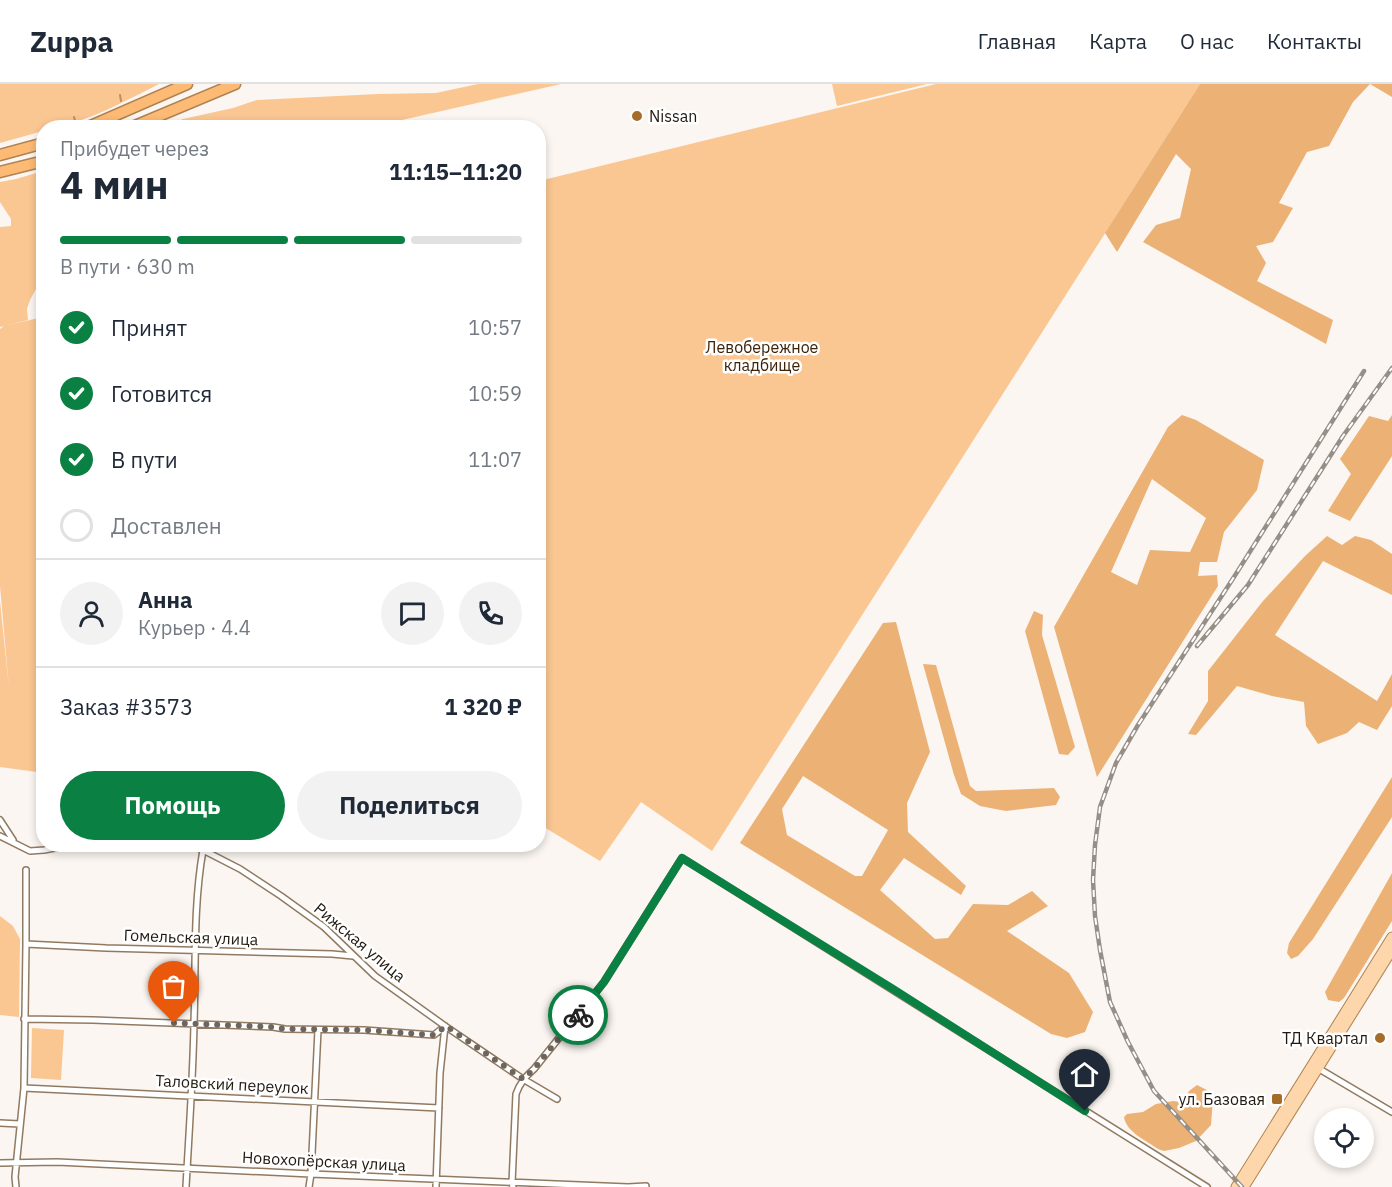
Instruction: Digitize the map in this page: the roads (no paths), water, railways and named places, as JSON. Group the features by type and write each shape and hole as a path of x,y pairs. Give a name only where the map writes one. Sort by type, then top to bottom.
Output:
{"highway":[{"path":"104,120 187,84"},
{"path":"149,120 235,84"},
{"path":"0,155 36,145"},
{"path":"0,172 36,163"}],"main road":[{"path":"1244,1187 1392,937"},
{"path":"1236,1187 1392,951"}],"street":[{"path":"0,820 14,842"},
{"path":"0,836 23,848 36,851"},
{"path":"186,1187 194,1024 195,950 199,875 204,852"},
{"name":"Рижская улица","path":"208,852 240,869 281,896 324,927 375,976 523,1079 556,1099"},
{"path":"512,1185 516,1094 523,1079 534,1069 604,982 682,858 1207,1187"},
{"path":"16,1187 24,1088 26,870"},
{"name":"Гомельская улица","path":"26,944 332,954 355,957"},
{"path":"24,1019 363,1030 434,1035 446,1026"},
{"path":"436,1187 440,1073 446,1026"},
{"path":"309,1187 318,1030"},
{"path":"1315,1066 1392,1112"},
{"name":"Таловский переулок","path":"24,1088 439,1108"},
{"path":"0,1123 20,1124"},
{"name":"Новохопёрская улица","path":"0,1162 57,1162 436,1179 512,1185 646,1186"}],"waterway":[{"path":"120,95 121,101"}],"railway":[{"path":"1197,646 1248,585 1343,436 1392,368"},
{"path":"1242,1187 1154,1091 1110,1002 1095,916 1093,880 1100,807 1116,763 1138,725 1364,371"}],"place":[{"name":"Nissan","path":"637,116"},
{"name":"ТД Квартал","path":"1380,1038"},
{"name":"ул. Базовая","path":"1277,1099"}],"park label":[{"name":"Левобережное кладбище","path":"762,356"}]}
